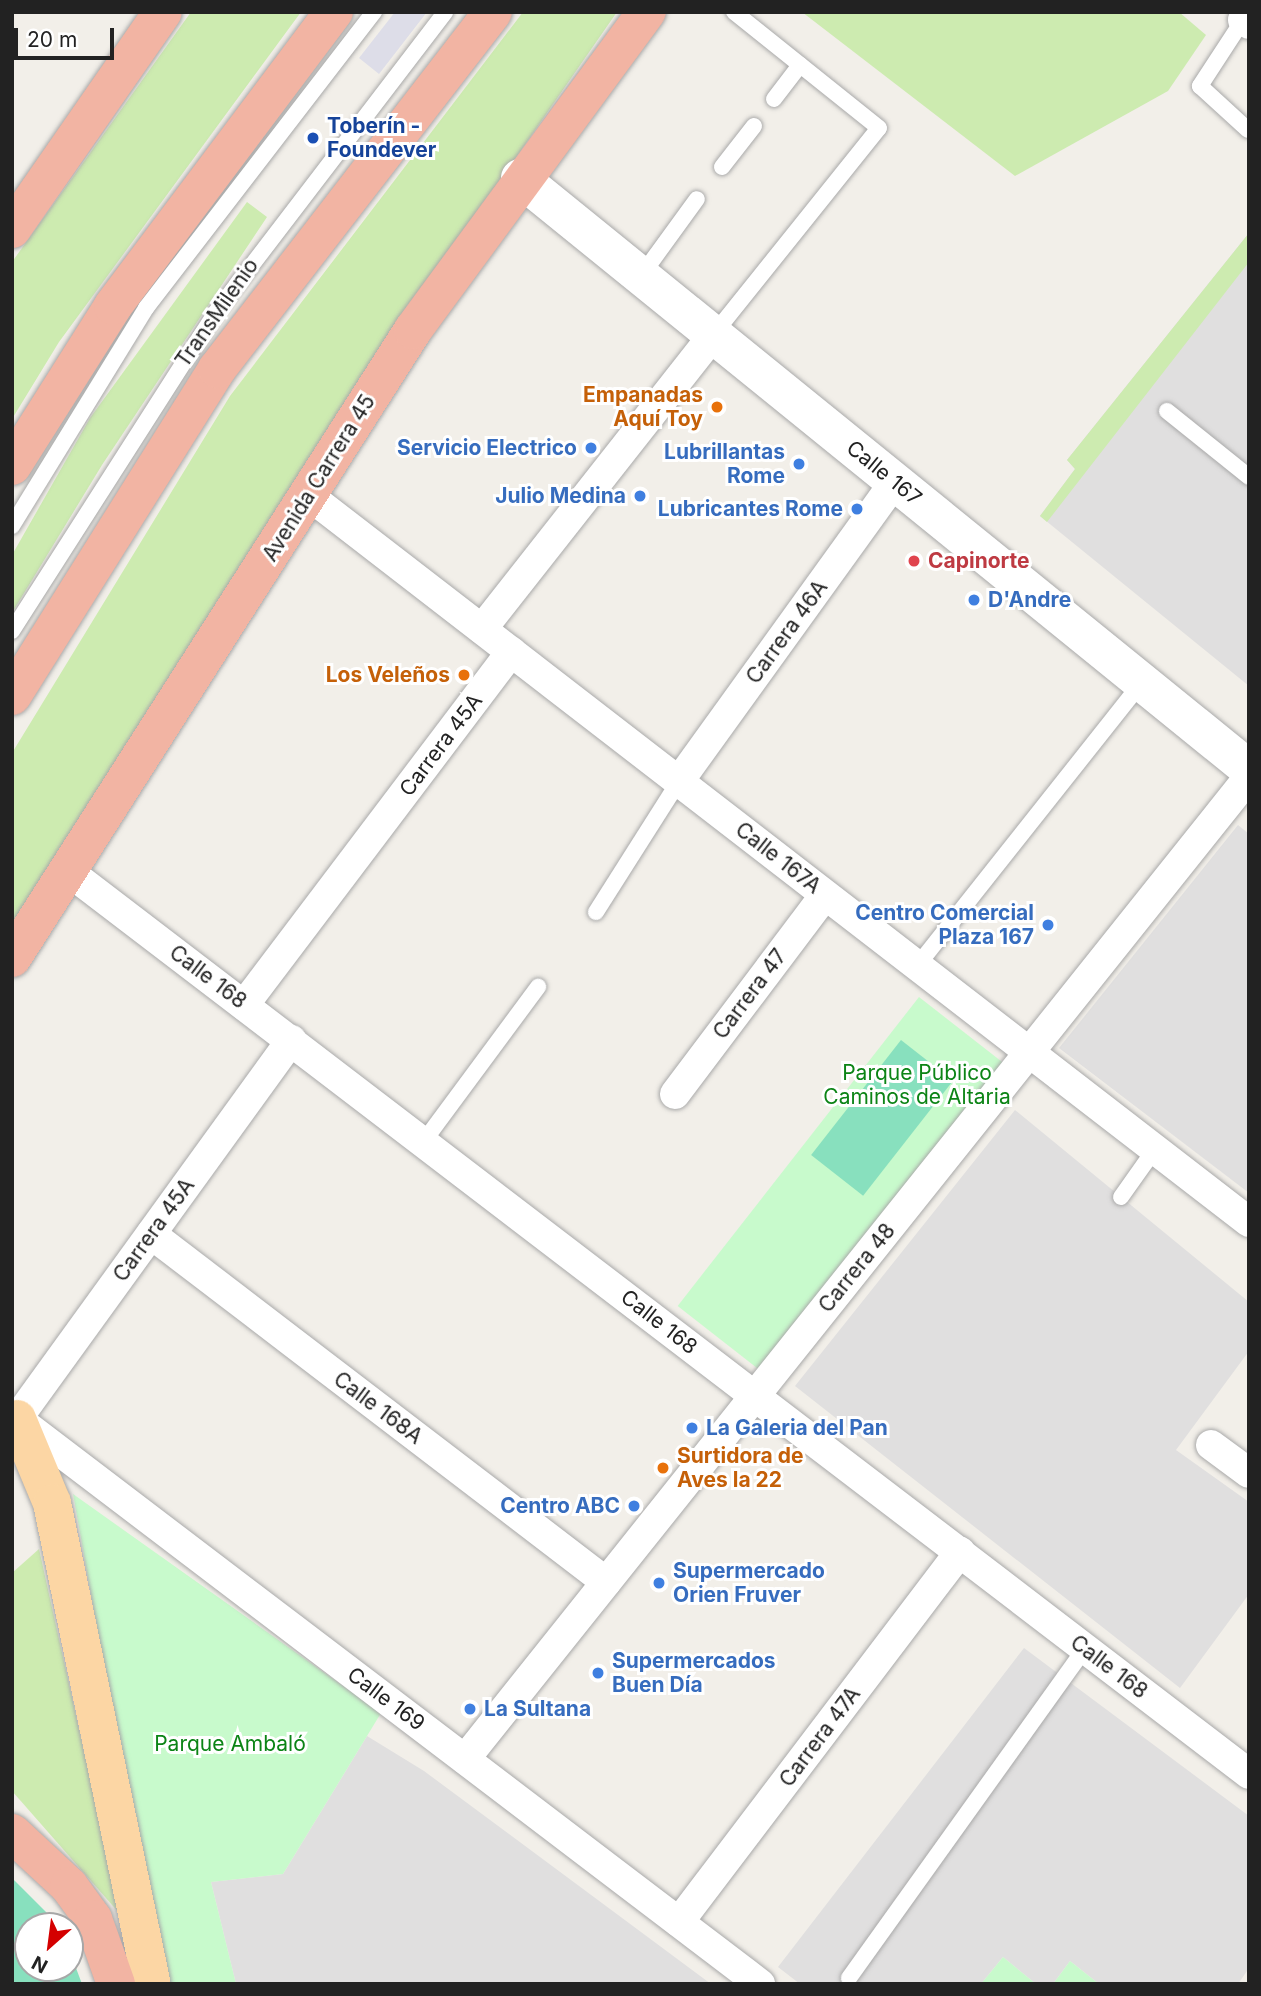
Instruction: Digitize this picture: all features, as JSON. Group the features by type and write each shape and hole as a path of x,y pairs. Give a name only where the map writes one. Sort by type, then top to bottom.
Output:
{"highway":[{"path":"12,229 163,12"},
{"path":"12,466 113,306 334,12"},
{"path":"12,696 217,369 493,12"},
{"name":"Avenida Carrera 45","path":"12,958 308,495 520,178 647,12"},
{"path":"12,1833 69,1886 93,1919 116,1984"}],"main road":[{"path":"15,1417 52,1503 152,1984"}],"street":[{"name":"Calle 167","path":"520,178 1249,769"},
{"path":"482,629 713,335"},
{"name":"Carrera 46A","path":"679,781 895,482"},
{"name":"Calle 167A","path":"308,495 1249,1222"},
{"name":"Carrera 45A","path":"244,1005 511,652"},
{"name":"Carrera 48","path":"465,1759 1249,777"},
{"name":"Calle 168","path":"68,871 1249,1774"},
{"name":"Carrera 47","path":"675,1094 825,895"},
{"name":"Carrera 45A","path":"15,1417 291,1041"},
{"name":"Calle 168A","path":"150,1234 606,1582"},
{"name":"Calle 169","path":"15,1417 760,1984"},
{"path":"1211,1445 1249,1473"},
{"name":"Carrera 47A","path":"679,1922 960,1552"}],"lane":[{"path":"12,526 146,308 374,12"},
{"name":"TransMilenio","path":"12,631 216,312 445,12"},
{"path":"713,335 879,128 734,12"},
{"path":"1246,22 1200,86 1248,130"},
{"path":"774,99 800,65"},
{"path":"722,167 754,126"},
{"path":"641,276 697,199"},
{"path":"1167,411 1249,477"},
{"path":"918,966 1142,682"},
{"path":"596,912 679,781"},
{"path":"424,1141 538,987"},
{"path":"1121,1197 1155,1149"},
{"path":"849,1978 1085,1648"}],"shaded area":[{"path":"395,12 427,12 379,74 359,58"},
{"path":"1249,233 1249,686 1040,516 1075,469 1067,460"},
{"path":"1238,825 1249,834 1249,1193 1059,1048"},
{"path":"1015,1110 1249,1302 1249,1351 1176,1450 1249,1502 1249,1594 1180,1688 795,1386"},
{"path":"1024,1648 1249,1816 1249,1968 1238,1984 1099,1984 1070,1961 1053,1984 1036,1984 1003,1957 981,1984 800,1984 778,1967"},
{"path":"367,1736 424,1771 711,1984 236,1984 211,1882 283,1874"}],"green space":[{"path":"191,12 301,12 59,342 12,419 12,262"},
{"path":"523,12 617,12 401,323 12,931 12,753 230,396"},
{"path":"802,12 1179,12 1206,35 1168,91 1015,176"},
{"path":"247,202 267,217 102,465 12,613 12,555 90,418"},
{"path":"1249,233 1249,262 1047,522 1040,516 1075,469 1067,460"},
{"name":"Parque Público Caminos de Altaria","path":"919,997 1004,1063 763,1372 678,1306"},
{"path":"901,1040 953,1081 863,1196 811,1155"},
{"name":"Parque Ambaló","path":"73,1494 381,1713 283,1874 211,1882 236,1984 161,1984"},
{"path":"39,1549 120,1914 12,1791 12,1573"},
{"path":"12,1878 46,1912 14,1912 14,1982 82,1984 12,1984"},
{"path":"1003,1957 1036,1984 981,1984"},
{"path":"1070,1961 1099,1984 1053,1984"}],"place":[{"name":"Toberín - Foundever","path":"313,138"},
{"name":"Empanadas Aquí Toy","path":"717,407"},
{"name":"Servicio Electrico","path":"591,448"},
{"name":"Lubrillantas Rome","path":"799,464"},
{"name":"Julio Medina","path":"640,496"},
{"name":"Lubricantes Rome","path":"857,509"},
{"name":"Capinorte","path":"914,561"},
{"name":"D'Andre","path":"974,600"},
{"name":"Los Veleños","path":"464,675"},
{"name":"Centro Comercial Plaza 167","path":"1048,925"},
{"name":"La Galeria del Pan","path":"692,1428"},
{"name":"Surtidora de Aves la 22","path":"663,1468"},
{"name":"Centro ABC","path":"634,1506"},
{"name":"Supermercado Orien Fruver","path":"659,1583"},
{"name":"Supermercados Buen Día","path":"598,1673"},
{"name":"La Sultana","path":"470,1709"}]}
